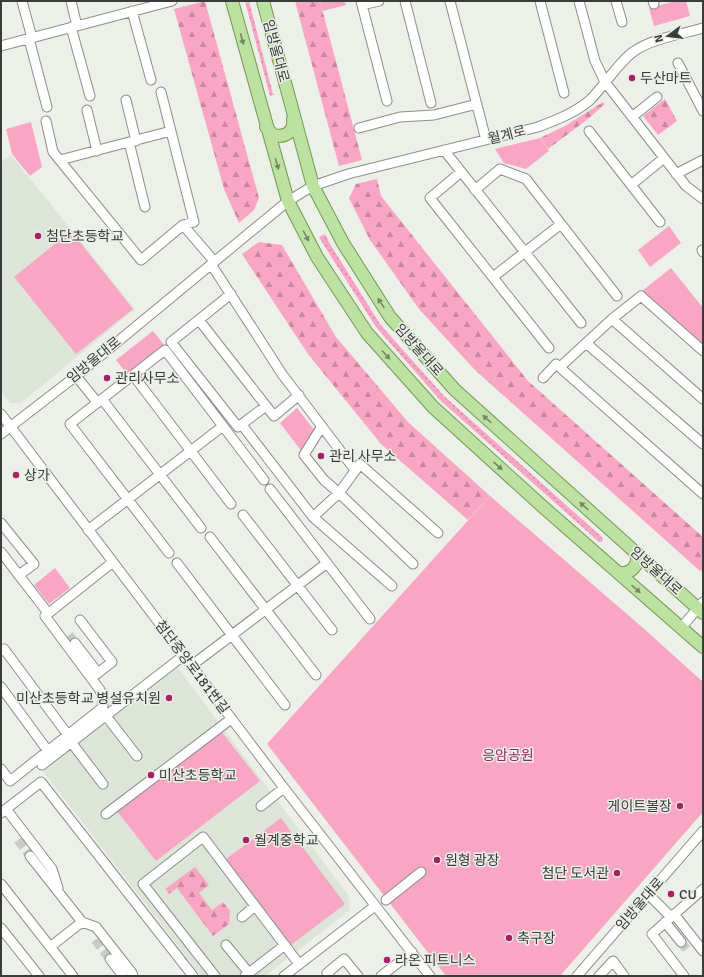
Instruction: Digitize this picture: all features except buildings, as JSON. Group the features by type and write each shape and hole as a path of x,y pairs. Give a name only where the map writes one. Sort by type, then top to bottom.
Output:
{"main road":[{"name":"임방울대로","path":"232,1 265,124 288,201 317,257 367,333 433,407 542,506 703,647"},
{"name":"임방울대로","path":"262,1 313,186 343,243 390,317 455,390 701,608"},
{"path":"265,124 273,135 282,136 290,132 293,128 293,116"},
{"path":"619,573 633,570 637,561 636,552"}],"street":[{"path":"22,1 47,107"},
{"path":"71,1 74,27 90,96"},
{"path":"1,46 74,27 136,7 172,1"},
{"path":"379,1 362,3 387,101"},
{"path":"405,1 431,102"},
{"path":"450,1 486,140"},
{"path":"540,1 564,93"},
{"path":"579,1 595,61 605,82 686,186 703,199"},
{"path":"616,1 622,22"},
{"path":"136,7 151,80"},
{"name":"월계로","path":"288,201 313,186 348,174 538,127 561,118 590,100 632,52 645,44 703,28"},
{"path":"678,64 703,111"},
{"path":"46,120 53,152 141,260 183,225 194,222 162,92"},
{"path":"632,117 657,97"},
{"path":"126,100 132,142 145,207"},
{"path":"359,128 400,117 434,115 477,104"},
{"path":"87,110 97,151"},
{"path":"60,160 171,131"},
{"path":"590,131 660,222"},
{"path":"444,150 581,323"},
{"path":"631,185 664,158"},
{"path":"676,174 703,160"},
{"path":"475,190 500,169 526,179 617,296"},
{"path":"461,172 430,198 549,348"},
{"name":"임방울대로","path":"11,427 76,376 288,201"},
{"path":"493,277 561,224"},
{"path":"183,225 212,263 282,374 355,470"},
{"path":"231,294 171,342 238,427 266,406"},
{"path":"560,367 612,319 641,296 703,351"},
{"path":"612,319 703,399"},
{"path":"199,320 274,416 299,395"},
{"path":"586,342 703,444"},
{"path":"169,554 70,424 132,375 165,350 264,480"},
{"path":"543,378 556,364 703,494"},
{"path":"132,375 231,504"},
{"path":"76,376 100,400 200,528"},
{"name":"첨단중앙로181번길","path":"1,414 231,719 430,976"},
{"path":"242,425 313,517 392,586"},
{"path":"88,530 223,426"},
{"path":"322,426 304,455 324,480 413,564"},
{"path":"1,434 11,427"},
{"path":"313,517 339,493 360,464 438,533"},
{"path":"270,489 370,619"},
{"path":"242,515 332,630"},
{"path":"1,523 34,564 19,575"},
{"path":"210,537 316,675"},
{"path":"1,552 48,613"},
{"path":"94,676 45,616 113,562"},
{"path":"177,563 285,705"},
{"path":"191,666 327,563"},
{"path":"681,628 701,608"},
{"path":"80,620 112,662 94,676"},
{"path":"42,765 103,707 102,694 94,676 74,643"},
{"path":"1,651 4,649 103,784"},
{"path":"1,769 10,781 48,751 106,716 183,656"},
{"path":"1,687 48,751"},
{"path":"106,716 137,756"},
{"path":"106,814 231,719"},
{"path":"60,895 52,869 4,811 41,782 193,976"},
{"path":"262,806 284,788"},
{"name":"임방울대로","path":"577,976 703,831"},
{"path":"215,976 143,884 203,837 299,964"},
{"path":"30,856 82,922 96,927 133,976"},
{"path":"386,900 421,872"},
{"path":"1,884 73,976"},
{"path":"684,976 652,934 703,889"},
{"path":"648,894 703,951"},
{"path":"242,916 255,906"},
{"path":"284,976 375,906"},
{"path":"670,918 681,942"},
{"path":"50,947 82,922"},
{"path":"1,928 39,976"},
{"path":"226,945 247,975 285,945"},
{"path":"381,976 412,952"},
{"path":"110,959 123,976"},
{"path":"326,975 344,959 358,976"},
{"path":"599,976 613,961 624,976"}],"shaded area":[{"name":"첨단초등학교","path":"11,155 135,309 21,403 10,403 1,391 1,162"},
{"path":"172,660 348,895 350,910 265,976 201,976 38,765"}],"green space":[{"path":"205,1 259,198 254,210 239,223 224,189 174,9"},
{"path":"245,1 249,1 273,94 276,94 270,96"},
{"path":"295,1 320,1 362,160 339,166"},
{"path":"320,1 345,1 346,5 323,11"},
{"path":"676,1 686,1 690,16 654,26 649,8"},
{"path":"665,99 677,121 658,135 643,116"},
{"path":"603,102 605,104 588,119 548,149 540,138 565,126"},
{"path":"31,122 42,167 30,176 12,154 6,129"},
{"path":"540,138 549,151 526,169 504,163 495,149"},
{"path":"377,179 381,196 528,381 703,537 703,570 700,571 474,369 419,309 370,240 349,198 356,184"},
{"path":"669,226 681,243 650,267 638,250"},
{"path":"71,231 133,309 76,354 14,277"},
{"path":"325,234 380,324 444,396 602,537 603,541 599,542 440,400 376,327 319,237"},
{"path":"259,242 282,245 336,337 408,422 490,496 468,520 381,444 308,354 242,254"},
{"path":"671,268 703,308 702,344 642,291"},
{"path":"153,331 164,345 127,374 116,360"},
{"path":"297,408 315,431 302,452 280,423"},
{"name":"응암공원","path":"490,496 642,627 703,682 703,812 560,976 446,976 267,744"},
{"path":"55,568 70,588 49,604 34,585"},
{"path":"221,731 260,781 156,861 117,811"},
{"path":"281,818 345,904 291,945 226,859"},
{"path":"195,867 209,885 199,893 212,910 223,902 230,911 229,924 213,936 177,888 169,894 165,889"}],"tunnel":[{"path":"69,635 75,643"},
{"path":"18,840 30,856"},
{"path":"95,940 110,959"},
{"path":"681,942 688,951"}],"place":[{"name":"두산마트","path":"632,78"},
{"name":"첨단초등학교","path":"38,236"},
{"name":"관리사무소","path":"107,378"},
{"name":"관리 사무소","path":"321,456"},
{"name":"상가","path":"16,475"},
{"name":"미산초등학교 병설유치원","path":"169,698"},
{"name":"미산초등학교","path":"151,775"},
{"name":"게이트볼장","path":"680,806"},
{"name":"월계중학교","path":"246,840"},
{"name":"원형 광장","path":"437,860"},
{"name":"첨단 도서관","path":"617,873"},
{"name":"CU","path":"671,894"},
{"name":"축구장","path":"509,938"},
{"name":"라온 피트니스","path":"387,960"}]}
